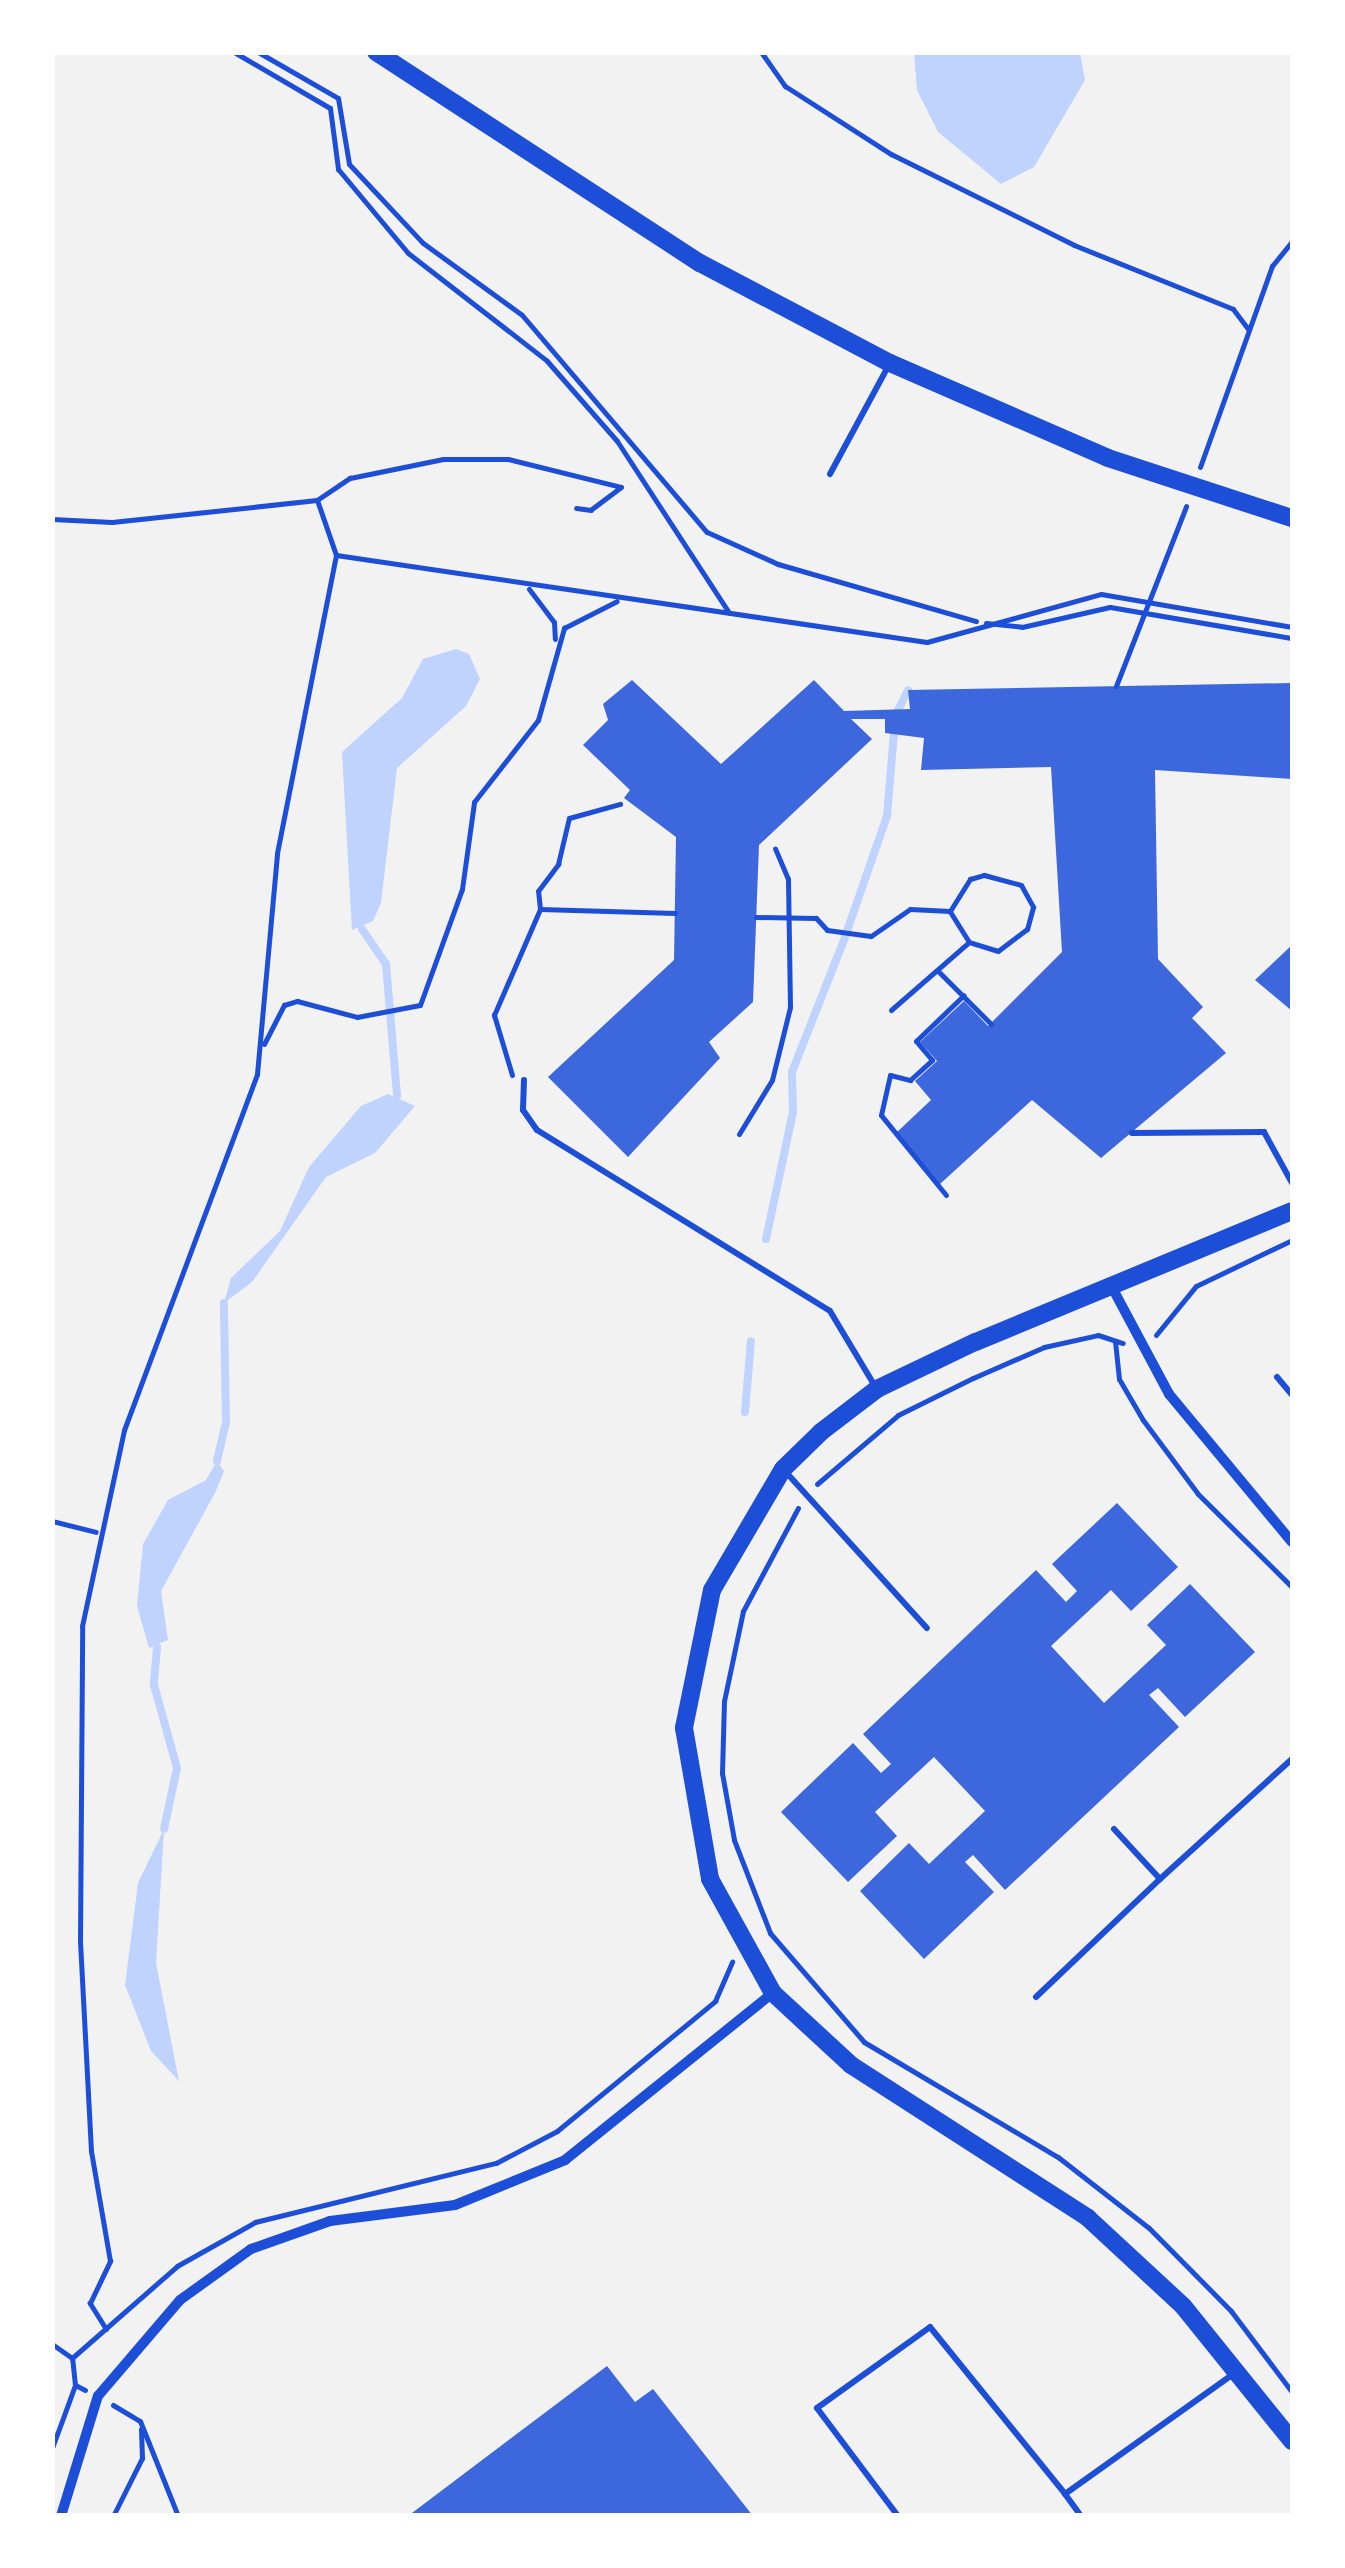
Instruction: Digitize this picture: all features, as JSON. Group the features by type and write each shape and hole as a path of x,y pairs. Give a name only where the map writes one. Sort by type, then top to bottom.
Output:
{"street":[{"path":"376,52 700,263 890,363 1108,458 1292,518"},
{"path":"1292,1211 1114,1292 877,1390 783,1469 712,1590 684,1728 710,1879 744,1952 772,1993 851,2064 1088,2218 1237,2371 1292,2442"},
{"path":"1114,1292 1137,1343 1200,1438 1292,1542"},
{"path":"61,2516 98,2396 180,2300 251,2249 330,2221 456,2205 565,2160 772,1993"}],"lane":[{"path":"830,474 890,363"},
{"path":"524,1080 522,1110 537,1130 830,1311 877,1390"},
{"path":"1132,1133 1264,1132 1292,1182"},
{"path":"1276,1377 1292,1396"},
{"path":"783,1469 927,1628"},
{"path":"1036,1997 1292,1759"},
{"path":"1114,1829 1160,1879"},
{"path":"898,2516 817,2408 930,2327 1082,2516"},
{"path":"1065,2494 1237,2371"}],"path":[{"path":"234,52 330,108 338,170 408,253 547,361 617,441 728,613"},
{"path":"258,52 338,98 349,164 423,243 522,315 707,532 778,564 979,622 1022,627 1110,607 1147,609 1292,638"},
{"path":"761,52 785,86 891,154 1074,245 1233,309 1249,330"},
{"path":"1116,686 1158,582 1272,266 1292,241"},
{"path":"52,519 112,522 317,500 350,478 443,459 508,459 621,488 591,510 576,508"},
{"path":"262,1048 277,853 336,556 317,500"},
{"path":"336,556 526,588 927,642 979,622 1101,594 1292,628"},
{"path":"106,2329 90,2303 110,2261 91,2151 75,1745 96,1532 157,1329 216,1203 262,1048 284,1006 297,1001 378,1014 410,1012 451,928 474,802 538,720 555,643 554,622 526,588"},
{"path":"555,643 584,611 625,600"},
{"path":"524,1080 512,1075 494,1015 540,909 570,818 620,804"},
{"path":"739,1134 772,1080 790,1007 788,879 775,849"},
{"path":"890,1010 969,942 1013,945 1032,907 1021,885 1006,875 970,879 950,911"},
{"path":"540,909 675,913"},
{"path":"756,917 870,936 910,909 950,911"},
{"path":"950,911 969,942"},
{"path":"938,970 990,1024"},
{"path":"946,1194 893,1140 881,1115 890,1075 910,1080 932,1060 916,1041 964,995"},
{"path":"72,2358 176,2266 255,2222 496,2163 557,2131 716,2002 726,1968 770,1933 734,1840 722,1773 724,1701 743,1611 807,1495 913,1408 1044,1347 1098,1335 1137,1343 1170,1323 1196,1286 1292,1240"},
{"path":"1116,1340 1118,1379 1143,1420 1198,1494 1292,1587"},
{"path":"52,1521 96,1532"},
{"path":"52,2344 72,2358 75,2385 52,2448"},
{"path":"75,2385 140,2422 178,2516"},
{"path":"113,2516 142,2458 140,2422"}],"water":[{"path":"914,53 1080,53 1085,80 1034,167 1001,184 938,132 917,90"},
{"path":"456,649 469,654 480,679 466,706 397,768 381,903 373,921 352,930 342,752 402,698 423,659"},
{"path":"388,1094 415,1106 375,1153 326,1177 252,1282 224,1303 231,1278 280,1231 309,1167 361,1106"},
{"path":"217,1461 224,1471 215,1493 161,1591 168,1640 149,1648 137,1606 143,1544 168,1500 206,1480"},
{"path":"164,1829 156,1963 179,2081 151,2051 125,1985 138,1883"}],"building":[{"path":"632,680 721,764 814,680 844,711 910,709 908,690 1292,683 1292,779 1155,770 1158,959 1203,1007 1192,1018 1226,1053 1101,1158 1032,1100 940,1184 895,1134 931,1100 915,1081 937,1061 920,1042 964,1001 988,1026 1062,952 1051,767 921,770 924,738 885,733 885,719 851,719 872,739 759,845 753,1002 709,1042 720,1058 628,1157 548,1077 674,960 676,837 624,798 630,790 583,745 608,720 603,704"},
{"path":"1292,945 1292,1011 1255,980"},
{"path":"1117,1503 1178,1567 1131,1611 1111,1590 1051,1646 1104,1703 1166,1645 1147,1625 1190,1584 1255,1652 1185,1717 1158,1688 1149,1695 1179,1727 1005,1890 973,1855 965,1862 994,1892 924,1959 860,1891 909,1843 929,1864 985,1811 934,1757 875,1812 897,1836 848,1882 781,1812 853,1743 881,1773 891,1764 863,1734 1036,1570 1066,1602 1077,1591 1052,1564"},
{"path":"607,2366 635,2402 653,2389 753,2516 408,2516"}],"waterway":[{"path":"898,710 908,690"},
{"path":"847,931 887,816 894,733"},
{"path":"362,929 386,964 397,1096"},
{"path":"766,1239 793,1112 792,1072 846,935"},
{"path":"217,1461 226,1423 224,1303"},
{"path":"745,1412 751,1341"},
{"path":"157,1647 154,1685 177,1768 164,1829"}]}
